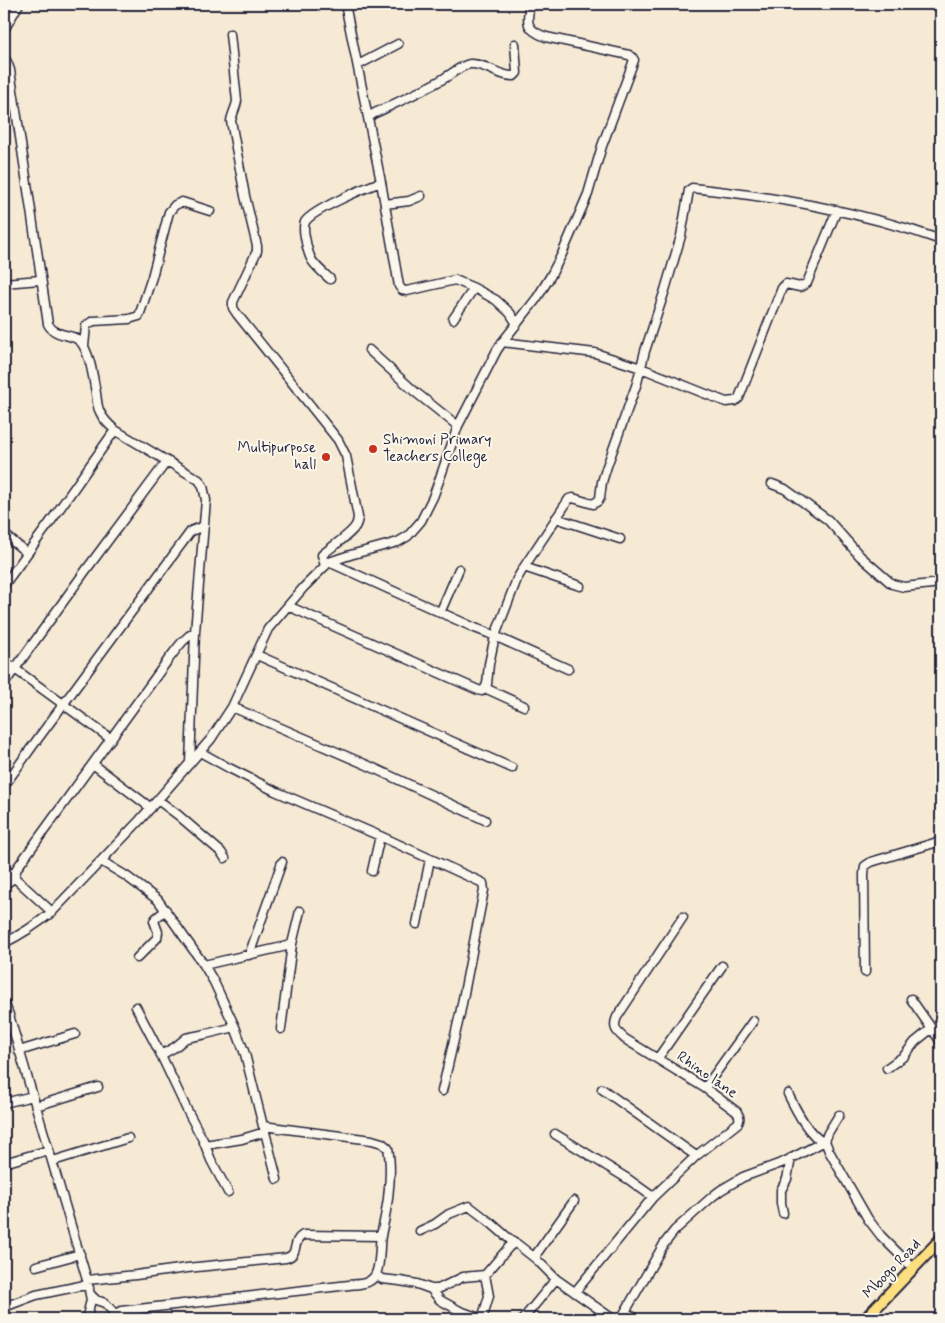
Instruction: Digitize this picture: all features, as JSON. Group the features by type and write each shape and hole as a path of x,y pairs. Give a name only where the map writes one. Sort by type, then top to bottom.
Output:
{"main road":[{"name":"Mbogo Road","path":"865,1319 941,1239"}],"street":[{"path":"4,30 19,4"},
{"path":"345,4 381,182 400,289 407,291 452,279 496,300 510,313 516,324"},
{"path":"4,943 40,922 52,912 151,808 200,752 232,707 268,629 327,564 350,555 398,542 408,536 421,521 433,497 458,426 502,342 537,298 550,277 588,194 602,146 634,60 629,55 546,37 536,33 531,29 529,23 530,4"},
{"path":"230,34 237,101 231,116 231,122 258,246 233,302 233,308 338,440 346,456 358,517 357,525 352,532 322,555 327,564 568,669"},
{"path":"358,65 398,44"},
{"path":"368,118 442,80 466,65 484,66 504,75 514,76 517,73 515,44"},
{"path":"4,58 8,62 10,70 40,280 49,328 57,333 81,341 89,359 99,411 107,422 115,430 199,480 203,486 206,500 195,632 190,763"},
{"path":"330,279 313,264 309,256 304,228 305,222 328,206 381,182"},
{"path":"485,688 495,636 517,579 524,567 569,499 573,498 593,504 600,498 607,466 625,418 666,290 681,236 689,190 692,188 738,193 837,210 926,234 941,240"},
{"path":"385,204 409,201 421,196"},
{"path":"84,346 86,326 93,321 129,319 138,316 152,277 169,212 175,204 182,202 210,211"},
{"path":"502,342 595,353 641,368 726,402 735,401 739,398 782,288 786,284 800,287 807,283 837,210"},
{"path":"4,283 40,280"},
{"path":"453,319 474,288"},
{"path":"369,350 414,391 458,426"},
{"path":"4,584 115,430"},
{"path":"4,684 168,460"},
{"path":"772,484 785,489 828,520 860,556 892,584 904,587 941,582"},
{"path":"556,518 620,539"},
{"path":"4,786 191,531 204,526"},
{"path":"4,534 27,553"},
{"path":"524,567 580,586"},
{"path":"440,613 459,569"},
{"path":"288,606 478,690 482,691 485,688"},
{"path":"4,885 14,878 17,868 184,640 195,632"},
{"path":"256,655 512,768"},
{"path":"4,661 111,739"},
{"path":"485,688 524,706"},
{"path":"232,707 367,765 485,820"},
{"path":"200,752 274,791 480,880 483,883 485,886 460,1014 442,1091"},
{"path":"93,764 151,808"},
{"path":"158,800 221,852 225,858"},
{"path":"372,871 380,836"},
{"path":"865,972 865,866 871,862 941,841"},
{"path":"417,924 430,859"},
{"path":"101,861 126,876 158,900 214,982 245,1054 277,1179"},
{"path":"249,955 282,862"},
{"path":"4,868 52,912"},
{"path":"137,958 157,938 158,932 154,921 166,910"},
{"path":"281,1029 292,944 300,911"},
{"name":"Rhino lane","path":"575,1292 653,1197 696,1156 740,1120 737,1112 706,1088 625,1039 615,1028 614,1023 617,1017 682,917"},
{"path":"204,965 292,944"},
{"path":"658,1058 722,966"},
{"path":"911,999 941,1042"},
{"path":"4,1002 90,1291 91,1300 87,1319"},
{"path":"136,1007 162,1055 228,1192"},
{"path":"706,1088 753,1021"},
{"path":"162,1055 186,1038 235,1027"},
{"path":"887,1068 904,1056 915,1042 932,1029"},
{"path":"20,1051 75,1034"},
{"path":"36,1106 98,1088"},
{"path":"602,1089 696,1156"},
{"path":"788,1094 798,1114 813,1134 819,1140 825,1142"},
{"path":"4,1103 33,1096"},
{"path":"839,1115 825,1142 829,1151 868,1219 914,1268"},
{"path":"4,1307 36,1295 85,1286 96,1300 105,1303 113,1316 121,1311 213,1302 365,1283 376,1275 386,1215 390,1166 386,1145 372,1140 264,1129 242,1139 206,1145"},
{"path":"555,1134 628,1179 653,1197"},
{"path":"52,1161 128,1138"},
{"path":"636,1319 623,1316 659,1251 675,1230 721,1190 743,1177 784,1162 825,1142"},
{"path":"4,1163 49,1150"},
{"path":"783,1213 781,1190 787,1179 791,1158"},
{"path":"536,1259 537,1253 574,1202"},
{"path":"420,1231 435,1224 449,1214 469,1206 491,1222 514,1244 517,1244 536,1259 556,1279 613,1319"},
{"path":"87,1280 286,1258 293,1254 298,1237 303,1235 381,1236"},
{"path":"431,1290 438,1289 463,1277 485,1275 509,1247 514,1244"},
{"path":"36,1266 80,1254"},
{"path":"376,1275 382,1279 417,1284 431,1290 440,1300 460,1311 482,1319 489,1296 485,1275"},
{"path":"523,1319 556,1279"}],"place":[{"name":"Shimoni Primary Teachers College","path":"373,449"},
{"name":"Multipurpose hall","path":"326,457"}]}
